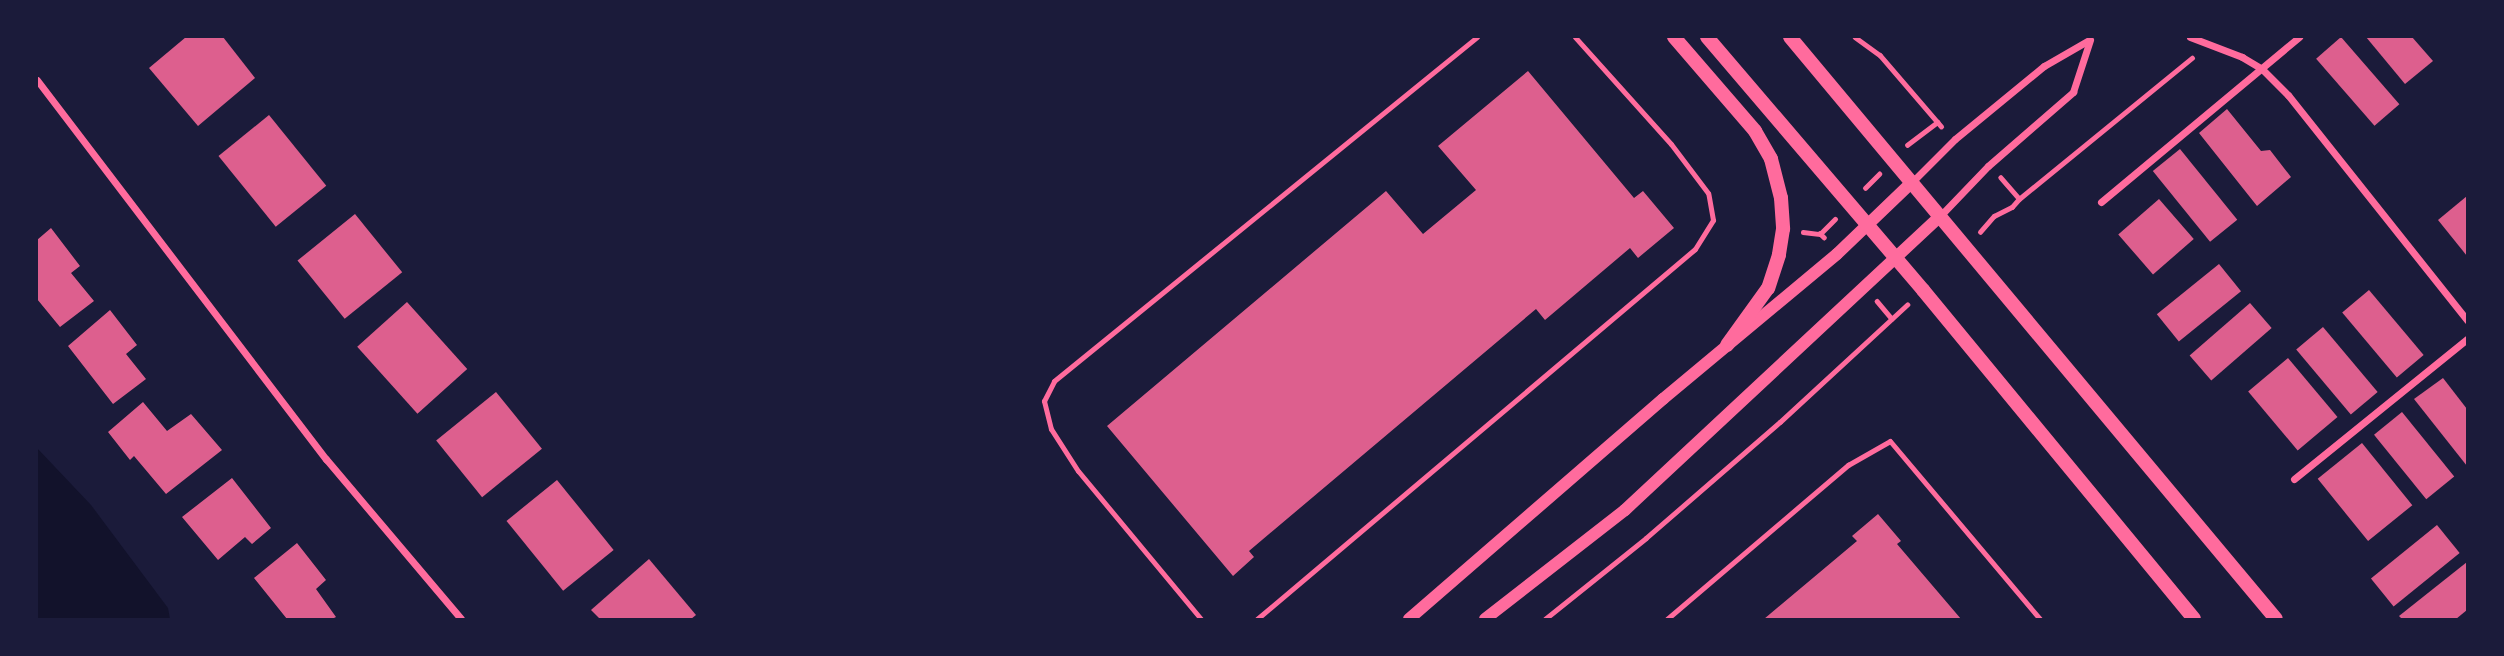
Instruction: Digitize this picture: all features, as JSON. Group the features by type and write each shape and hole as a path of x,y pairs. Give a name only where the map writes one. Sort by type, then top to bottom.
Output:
{"main road":[{"path":"1674,37 1755,131 1770,159 1781,198 1781,242 1768,288 1727,345"},
{"path":"1707,37 1923,289 2194,619"},
{"path":"1790,37 1913,181 2276,619"}],"street":[{"path":"2190,37 2242,57 2262,69 2288,95 2467,320"},
{"path":"2101,202 2299,37"},
{"path":"1409,619 1869,225 1955,139 2044,66 2092,38"},
{"path":"1485,619 1625,510 1896,258 1987,166 2073,92 2092,38"},
{"path":"37,80 326,459 461,619"},
{"path":"2294,479 2467,339"}],"lane":[{"path":"1201,619 1078,471 1051,429 1044,401 1054,381 1477,37"},
{"path":"1257,619 1695,249 1713,220 1708,193 1671,144 1575,37"},
{"path":"1667,619 1848,465 1890,441 2039,619"}],"path":[{"path":"1855,37 1880,55 1941,126"},
{"path":"1967,246 1994,216 2012,207 2207,45"},
{"path":"2000,176 2019,199"},
{"path":"1545,619 1646,538 1780,422 1923,289"}],"shaded area":[{"path":"37,448 91,505 168,608 170,619 37,619"}],"building":[{"path":"186,37 223,37 255,78 198,126 149,68"},
{"path":"2341,37 2399,104 2374,126 2316,59"},
{"path":"2366,37 2412,37 2433,61 2405,84"},
{"path":"1528,71 1634,198 1643,191 1674,228 1638,258 1630,248 1545,320 1536,309 1249,551 1254,557 1233,576 1107,426 1386,191 1423,234 1476,190 1438,146"},
{"path":"2227,109 2261,151 2270,150 2291,177 2257,206 2199,133"},
{"path":"269,115 326,186 276,227 218,156"},
{"path":"2180,149 2237,220 2210,242 2153,171"},
{"path":"2467,196 2467,256 2438,220"},
{"path":"2159,199 2194,239 2153,274 2118,234"},
{"path":"355,214 402,272 345,319 297,261"},
{"path":"51,228 80,266 71,273 94,301 60,327 37,299 37,240"},
{"path":"2219,264 2241,291 2179,342 2157,314"},
{"path":"2369,290 2424,355 2397,378 2342,312"},
{"path":"407,302 467,369 417,414 357,347"},
{"path":"2250,303 2272,328 2211,380 2190,355"},
{"path":"110,310 137,345 126,354 146,379 113,404 68,346"},
{"path":"2323,327 2378,392 2351,415 2296,349"},
{"path":"2288,358 2337,417 2298,450 2248,391"},
{"path":"2443,378 2467,409 2467,466 2414,399"},
{"path":"496,392 542,449 482,497 436,440"},
{"path":"143,402 167,431 191,414 222,450 166,494 134,456 130,460 108,432"},
{"path":"2402,412 2454,477 2426,499 2374,435"},
{"path":"2362,443 2412,505 2368,541 2318,479"},
{"path":"232,478 271,528 252,544 245,537 218,560 182,517"},
{"path":"557,480 614,550 563,591 506,521"},
{"path":"1878,514 1901,541 1897,544 1961,619 1764,619 1857,541 1852,536"},
{"path":"2437,525 2460,553 2394,606 2371,578"},
{"path":"297,543 326,580 316,589 336,617 332,619 287,619 254,578"},
{"path":"649,559 696,615 691,619 600,619 591,610"},
{"path":"2467,562 2467,610 2456,619 2402,619 2399,616"}]}
